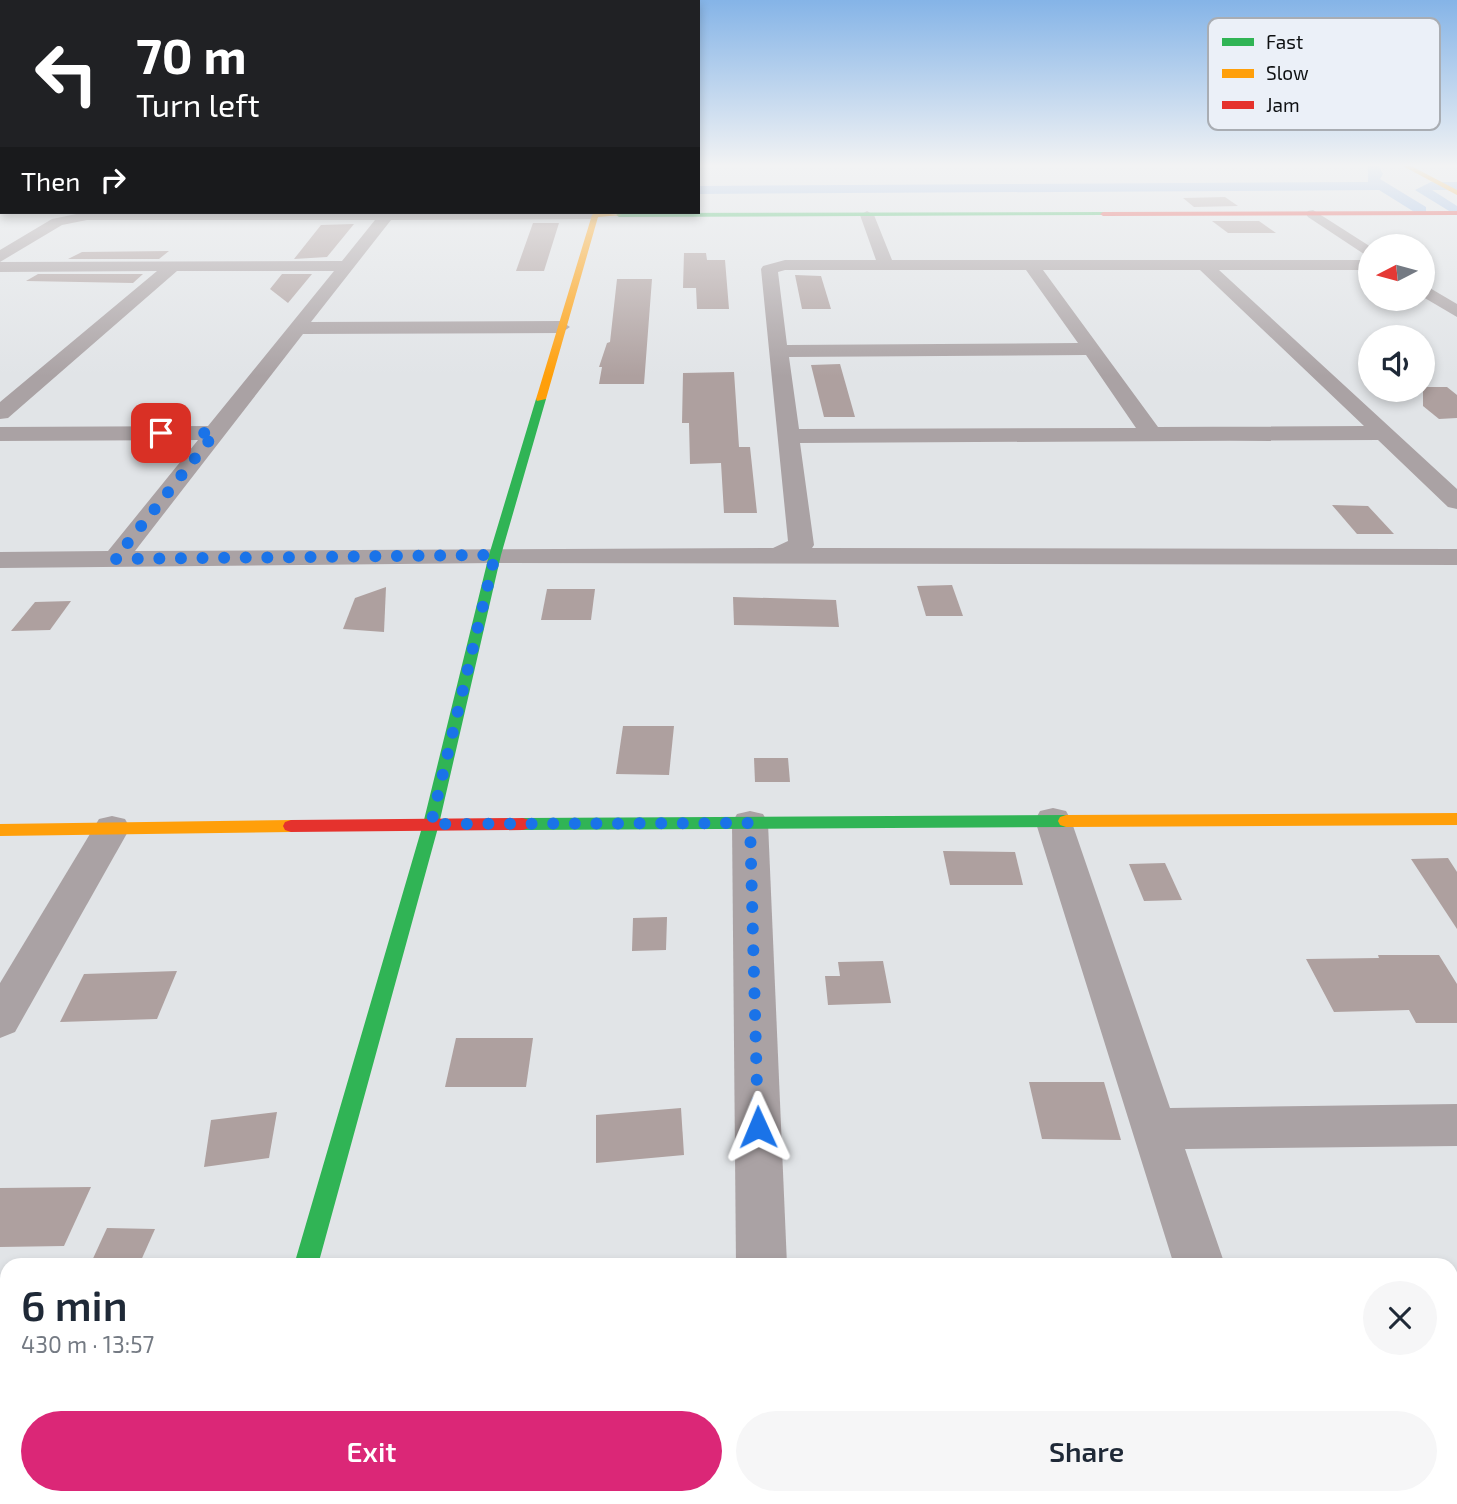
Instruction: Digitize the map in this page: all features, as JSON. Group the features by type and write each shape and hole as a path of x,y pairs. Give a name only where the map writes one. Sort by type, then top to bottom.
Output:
{"street":[{"path":"0,257 36,235"},
{"path":"115,559 371,235"},
{"path":"308,1258 431,824 495,555 589,235"},
{"path":"875,235 886,265"},
{"path":"776,556 801,545 769,269 785,265 1358,265"},
{"path":"1031,265 1152,434"},
{"path":"1204,265 1457,502"},
{"path":"0,267 346,266"},
{"path":"0,413 172,267"},
{"path":"1435,297 1457,312"},
{"path":"297,328 561,327"},
{"path":"778,351 1091,349"},
{"path":"0,434 215,433"},
{"path":"788,436 1383,433"},
{"path":"0,560 495,555 1457,557"},
{"path":"0,830 431,824 1457,819"},
{"path":"1053,820 1197,1258"},
{"path":"750,823 762,1258"},
{"path":"0,1020 112,828"},
{"path":"1153,1129 1457,1125"}],"building":[{"path":"313,235 345,235 327,257 294,259"},
{"path":"529,235 555,235 544,271 516,271"},
{"path":"169,251 159,259 68,259 82,252"},
{"path":"684,253 706,253 707,260 725,260 729,309 697,309 696,288 683,288"},
{"path":"38,274 143,274 133,283 26,281"},
{"path":"282,274 312,274 288,303 270,289"},
{"path":"795,275 821,276 831,309 802,309"},
{"path":"617,279 652,279 644,384 599,384 602,367 599,367 607,343 610,342"},
{"path":"840,364 855,417 824,417 811,365"},
{"path":"734,372 739,447 750,447 757,513 724,513 721,463 690,464 689,423 682,423 683,373"},
{"path":"1435,387 1447,387 1457,395 1457,418 1439,419 1423,406 1423,402 1435,402"},
{"path":"1332,505 1368,506 1394,534 1357,534"},
{"path":"952,585 963,616 926,616 917,586"},
{"path":"386,587 384,632 343,629 355,598"},
{"path":"547,589 595,589 591,620 541,620"},
{"path":"733,597 836,600 839,627 734,625"},
{"path":"71,601 50,630 11,631 35,602"},
{"path":"623,726 674,726 669,775 616,774"},
{"path":"754,758 788,758 790,782 755,782"},
{"path":"943,851 1015,852 1023,885 950,885"},
{"path":"1448,858 1457,872 1457,929 1411,859"},
{"path":"1165,863 1182,900 1144,901 1129,864"},
{"path":"667,917 666,950 632,951 633,918"},
{"path":"1378,955 1439,955 1457,984 1457,1023 1416,1023 1409,1010 1334,1012 1306,959 1379,958"},
{"path":"883,961 891,1003 828,1005 825,976 840,976 838,962"},
{"path":"177,971 157,1019 60,1022 84,974"},
{"path":"456,1038 533,1038 526,1087 445,1087"},
{"path":"1029,1082 1104,1082 1121,1140 1042,1139"},
{"path":"681,1108 684,1155 596,1163 596,1115"},
{"path":"277,1112 269,1158 204,1167 211,1120"},
{"path":"91,1187 64,1246 0,1247 0,1188"},
{"path":"107,1228 155,1229 142,1258 93,1258"}],"traffic: fast":[{"path":"308,1258 431,824 495,555 541,399"},
{"path":"523,824 1066,821"}],"traffic: slow":[{"path":"541,399 589,235"},
{"path":"1066,821 1457,819"},
{"path":"0,830 291,826"}],"traffic: jam":[{"path":"291,826 523,824"}],"route":[{"path":"161,433 215,433 115,559 495,555 431,824 750,823 758,1127"}]}
